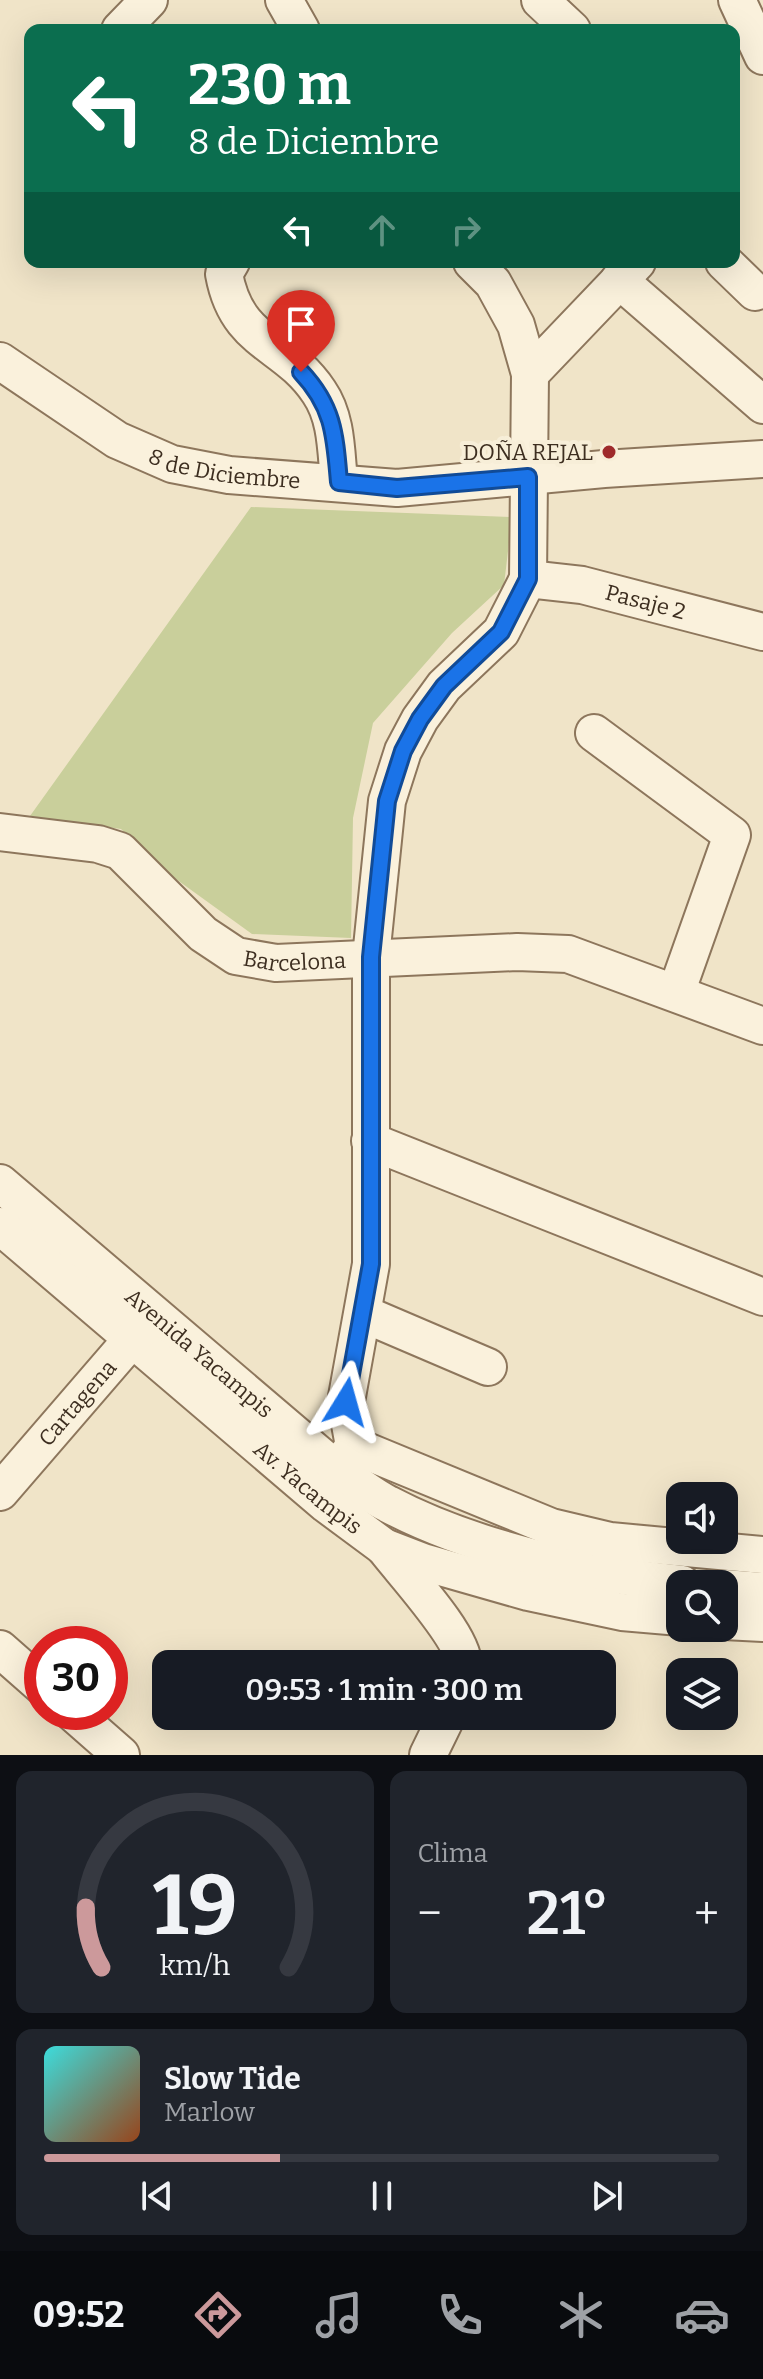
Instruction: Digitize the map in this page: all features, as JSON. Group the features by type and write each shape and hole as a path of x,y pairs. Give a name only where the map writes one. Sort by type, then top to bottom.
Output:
{"street":[{"path":"126,24 149,0"},
{"path":"284,0 298,24"},
{"path":"540,0 563,24"},
{"path":"737,0 761,49"},
{"path":"228,268 224,274 229,299 242,323 319,391 335,435 339,482"},
{"path":"478,268 493,283 516,325 530,374 528,579 501,632 444,686 403,751 387,801 371,957 371,1264 364,1314 349,1369 346,1458 551,1527 610,1541 763,1555"},
{"path":"730,268 755,292"},
{"path":"530,374 628,271 763,405"},
{"name":"8 de Diciembre","path":"0,361 117,440 172,464 229,475 397,488 604,469 763,459"},
{"name":"Pasaje 2","path":"528,579 582,585 763,632"},
{"path":"594,733 732,835 676,993"},
{"name":"Barcelona","path":"0,832 98,844 120,851 203,934 236,956 276,963 517,952 568,954 763,1026"},
{"path":"370,1141 763,1297"},
{"name":"Avenida Yacampis","path":"0,1183 142,1326 346,1458 385,1503 442,1530 508,1551 666,1583"},
{"name":"Av. Yacampis","path":"0,1226 142,1326 326,1504 384,1547 423,1562 528,1592 622,1612 666,1616"},
{"path":"364,1314 488,1367"},
{"name":"Cartagena","path":"0,1492 142,1326"},
{"path":"384,1547 453,1635 461,1650"},
{"path":"738,1589 763,1591"},
{"path":"738,1622 763,1623"},
{"path":"0,1649 24,1670"},
{"path":"93,1730 121,1755"},
{"path":"428,1755 440,1730"}],"green space":[{"path":"251,507 512,517 504,585 452,633 373,723 353,818 351,938 252,934 169,874 121,829 30,816"}],"place":[{"name":"DOÑA REJAL","path":"609,452"}],"route":[{"path":"301,372 319,391 328,409 335,435 339,482 397,488 528,477 528,579 517,605 501,632 444,686 420,719 403,751 387,801 371,957 371,1264 364,1314 349,1369 346,1402"}]}
